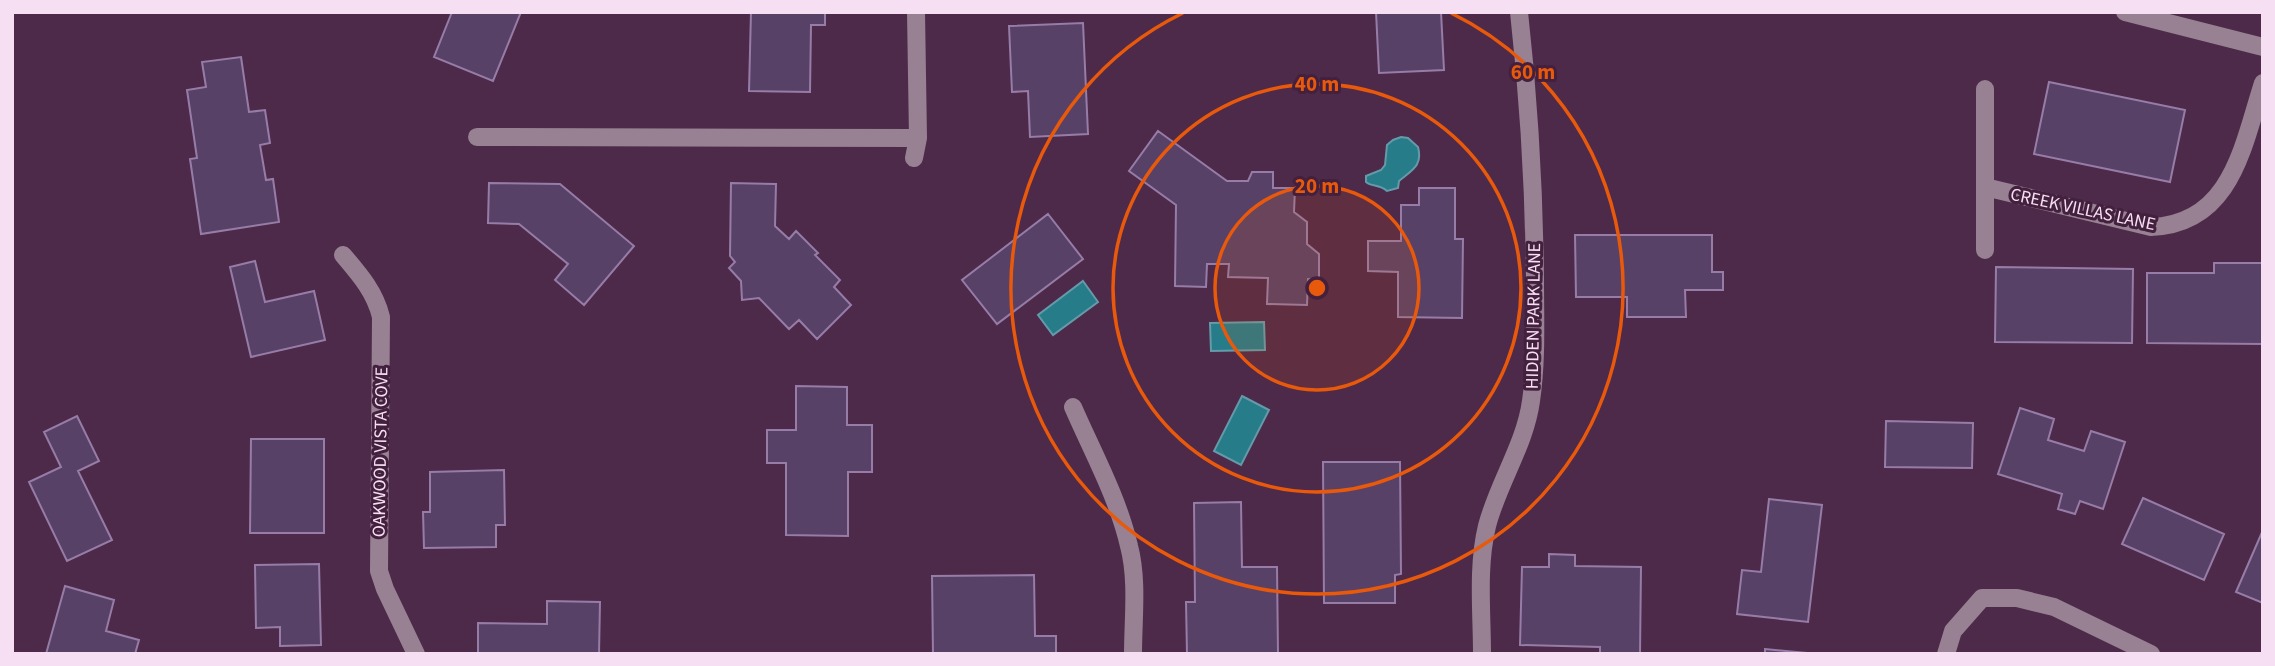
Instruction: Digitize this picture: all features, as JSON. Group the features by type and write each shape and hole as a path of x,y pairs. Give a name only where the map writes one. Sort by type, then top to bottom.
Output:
{"street":[{"path":"914,158 918,138 916,12"},
{"name":"HIDDEN PARK LANE","path":"1482,654 1482,559 1487,528 1494,503 1521,438 1531,404 1535,366 1534,193 1520,12"},
{"path":"2125,12 2263,47"},
{"name":"CREEK VILLAS LANE","path":"1984,187 2151,227 2170,226 2186,221 2204,210 2223,192 2234,172 2263,83"},
{"name":"CREEK VILLAS LANE","path":"1984,89 1984,250"},
{"path":"477,137 918,138"},
{"name":"OAKWOOD VISTA COVE","path":"344,255 366,282 377,301 382,317 379,571 416,654"},
{"path":"1073,407 1117,505 1130,548 1133,573 1133,654"},
{"path":"1946,654 1953,631 1982,598 2017,598 2054,607 2151,654"}],"shaded area":[{"path":"1401,137 1408,138 1418,147 1419,159 1415,167 1399,181 1398,188 1387,191 1366,182 1366,176 1381,170 1385,165 1387,145"},
{"path":"1083,281 1098,302 1053,335 1038,315"},
{"path":"1264,322 1265,350 1211,351 1210,323"},
{"path":"1242,396 1269,410 1241,465 1214,451"}],"building":[{"path":"452,12 521,12 493,81 434,57"},
{"path":"751,12 825,12 825,25 811,25 810,92 749,91"},
{"path":"1376,12 1441,12 1444,70 1379,73"},
{"path":"1083,23 1088,134 1030,137 1028,91 1012,92 1009,26"},
{"path":"241,57 249,112 265,110 270,143 260,145 266,180 273,179 279,222 201,234 190,159 197,158 187,90 206,87 202,62"},
{"path":"2049,82 2185,110 2170,182 2034,154"},
{"path":"1158,131 1227,181 1248,181 1252,172 1273,172 1273,188 1295,188 1294,212 1307,222 1307,244 1319,254 1319,280 1308,279 1307,305 1267,304 1268,278 1228,277 1229,264 1207,264 1206,287 1175,286 1176,205 1129,171"},
{"path":"489,183 560,184 634,246 584,305 555,280 568,264 519,224 488,223"},
{"path":"731,183 776,184 775,226 789,239 796,231 840,280 834,287 851,305 817,339 799,320 789,329 759,298 742,300 741,281 729,268 735,262 730,256"},
{"path":"1419,188 1455,188 1455,239 1463,239 1462,318 1398,317 1398,272 1368,271 1368,241 1401,241 1401,205 1419,205"},
{"path":"1048,214 1083,259 997,324 962,280"},
{"path":"1575,235 1712,235 1712,272 1723,272 1723,290 1685,290 1686,317 1627,317 1627,297 1576,297"},
{"path":"255,261 265,302 314,291 325,340 251,357 230,267"},
{"path":"2214,263 2263,263 2263,344 2147,343 2147,273 2214,273"},
{"path":"1996,267 2133,269 2132,343 1995,342"},
{"path":"796,386 847,387 847,425 872,425 872,472 848,472 848,536 786,535 786,463 767,463 767,430 796,430"},
{"path":"2020,408 2054,419 2048,440 2084,451 2091,431 2125,442 2103,509 2080,501 2075,514 2058,509 2062,494 1998,474"},
{"path":"77,416 99,461 78,471 112,540 67,561 29,482 61,467 44,432"},
{"path":"1886,421 1973,423 1972,468 1885,467"},
{"path":"251,439 324,439 324,533 250,533"},
{"path":"1323,462 1400,462 1401,574 1395,575 1395,603 1324,603"},
{"path":"504,470 505,525 496,525 496,547 424,548 423,512 430,512 430,472"},
{"path":"2143,498 2224,534 2204,580 2122,544"},
{"path":"1769,499 1822,505 1808,622 1737,614 1742,570 1761,572"},
{"path":"1241,502 1242,567 1277,567 1278,654 1187,654 1186,602 1195,602 1194,503"},
{"path":"2263,530 2263,603 2236,592"},
{"path":"1549,554 1575,555 1575,566 1641,567 1640,654 1600,654 1600,647 1520,645 1522,567 1549,567"},
{"path":"319,564 321,645 280,646 280,627 256,628 255,565"},
{"path":"1034,575 1035,636 1056,636 1056,654 933,654 932,576"},
{"path":"65,586 114,600 106,631 139,640 135,654 46,654"},
{"path":"547,601 600,602 599,654 478,654 478,623 547,624"},
{"path":"1765,649 1818,654 1765,654"}]}
